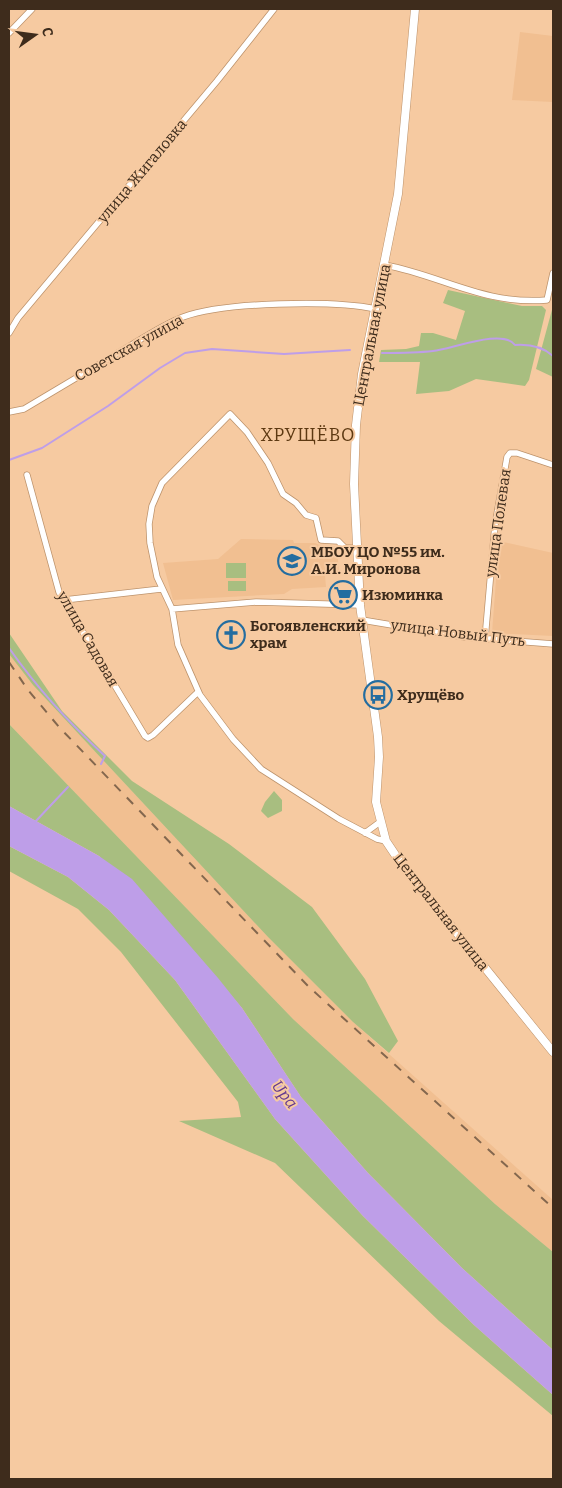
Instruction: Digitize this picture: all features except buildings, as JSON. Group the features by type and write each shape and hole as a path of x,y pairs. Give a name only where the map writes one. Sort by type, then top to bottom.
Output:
{"main road":[{"name":"Центральная улица","path":"416,9 398,194 362,374 357,412 354,484 356,548 360,605 378,737 379,757 376,802 386,840 402,865 553,1052"}],"street":[{"path":"9,33 32,9"},
{"name":"улица Жигаловка","path":"9,333 18,318 246,46 274,9"},
{"path":"385,265 492,297 523,302 547,300 553,272"},
{"name":"Советская улица","path":"9,412 24,409 152,332 190,314 240,307 273,306 348,304 376,309"},
{"path":"356,548 345,548 338,541 321,540 316,518 306,515 296,503 283,494 264,457 230,414 162,483 152,506 148,530 157,577 172,609 178,645 198,692 233,739 263,771 365,833 386,840"},
{"name":"улица Полевая","path":"485,639 495,525 507,457 513,452 553,465"},
{"name":"улица Садовая","path":"27,475 57,588 144,736 148,738 198,692"},
{"path":"64,600 161,589"},
{"path":"172,609 256,602 360,605"},
{"name":"улица Новый Путь","path":"362,620 485,639 553,644"},
{"path":"365,833 380,822"}],"shaded area":[{"path":"520,32 553,36 553,102 512,100"},
{"path":"241,539 293,540 294,543 315,543 324,547 337,546 339,574 325,575 326,587 292,589 284,594 173,600 163,563 218,559"},
{"path":"499,541 553,553 553,636 492,633"},
{"path":"9,654 33,685 268,937 353,1022 553,1200 553,1252 495,1204 293,1019 9,724"}],"green space":[{"path":"448,290 522,306 542,306 546,310 529,380 525,386 476,379 449,391 416,394 420,362 379,362 381,350 406,349 419,346 421,333 433,333 456,340 465,311 443,303"},
{"path":"553,306 553,377 536,369"},
{"path":"226,563 246,563 246,578 226,578"},
{"path":"228,581 246,581 246,591 228,591"},
{"path":"9,633 62,711 132,781 229,844 312,907 365,979 398,1041 389,1053 353,1022 268,937 33,685 9,654"},
{"path":"9,724 293,1019 495,1204 553,1252 553,1350 462,1268 368,1173 301,1097 242,1008 182,938 99,856 9,806"},
{"path":"274,791 282,800 282,811 268,818 261,811 265,802"},
{"path":"9,846 68,877 109,910 175,980 275,1119 363,1216 474,1325 553,1395 553,1416 439,1321 275,1163 179,1121 241,1117 238,1102 121,952 78,909 9,871"}],"water":[{"name":"Upa","path":"9,806 99,856 132,879 218,978 242,1008 301,1097 368,1173 462,1268 553,1350 553,1395 474,1325 363,1216 275,1119 175,980 109,910 68,877 9,846"}],"waterway":[{"path":"382,353 433,351 500,338 509,340 515,345 540,348 553,356"},
{"path":"9,460 42,448 108,406 160,368 185,353 212,349 284,354 350,350"},
{"path":"9,648 54,705 105,756 101,764"},
{"path":"35,822 68,787"}],"railway":[{"path":"9,662 28,690 59,727 309,987 553,1208"}],"place":[{"name":"МБОУ ЦО №55 им. А.И. Миронова","path":"292,561"},
{"name":"Изюминка","path":"343,595"},
{"name":"Богоявленский храм","path":"231,635"},
{"name":"Хрущёво","path":"378,695"}],"district":[{"name":"ХРУЩЁВО","path":"308,435"}]}
